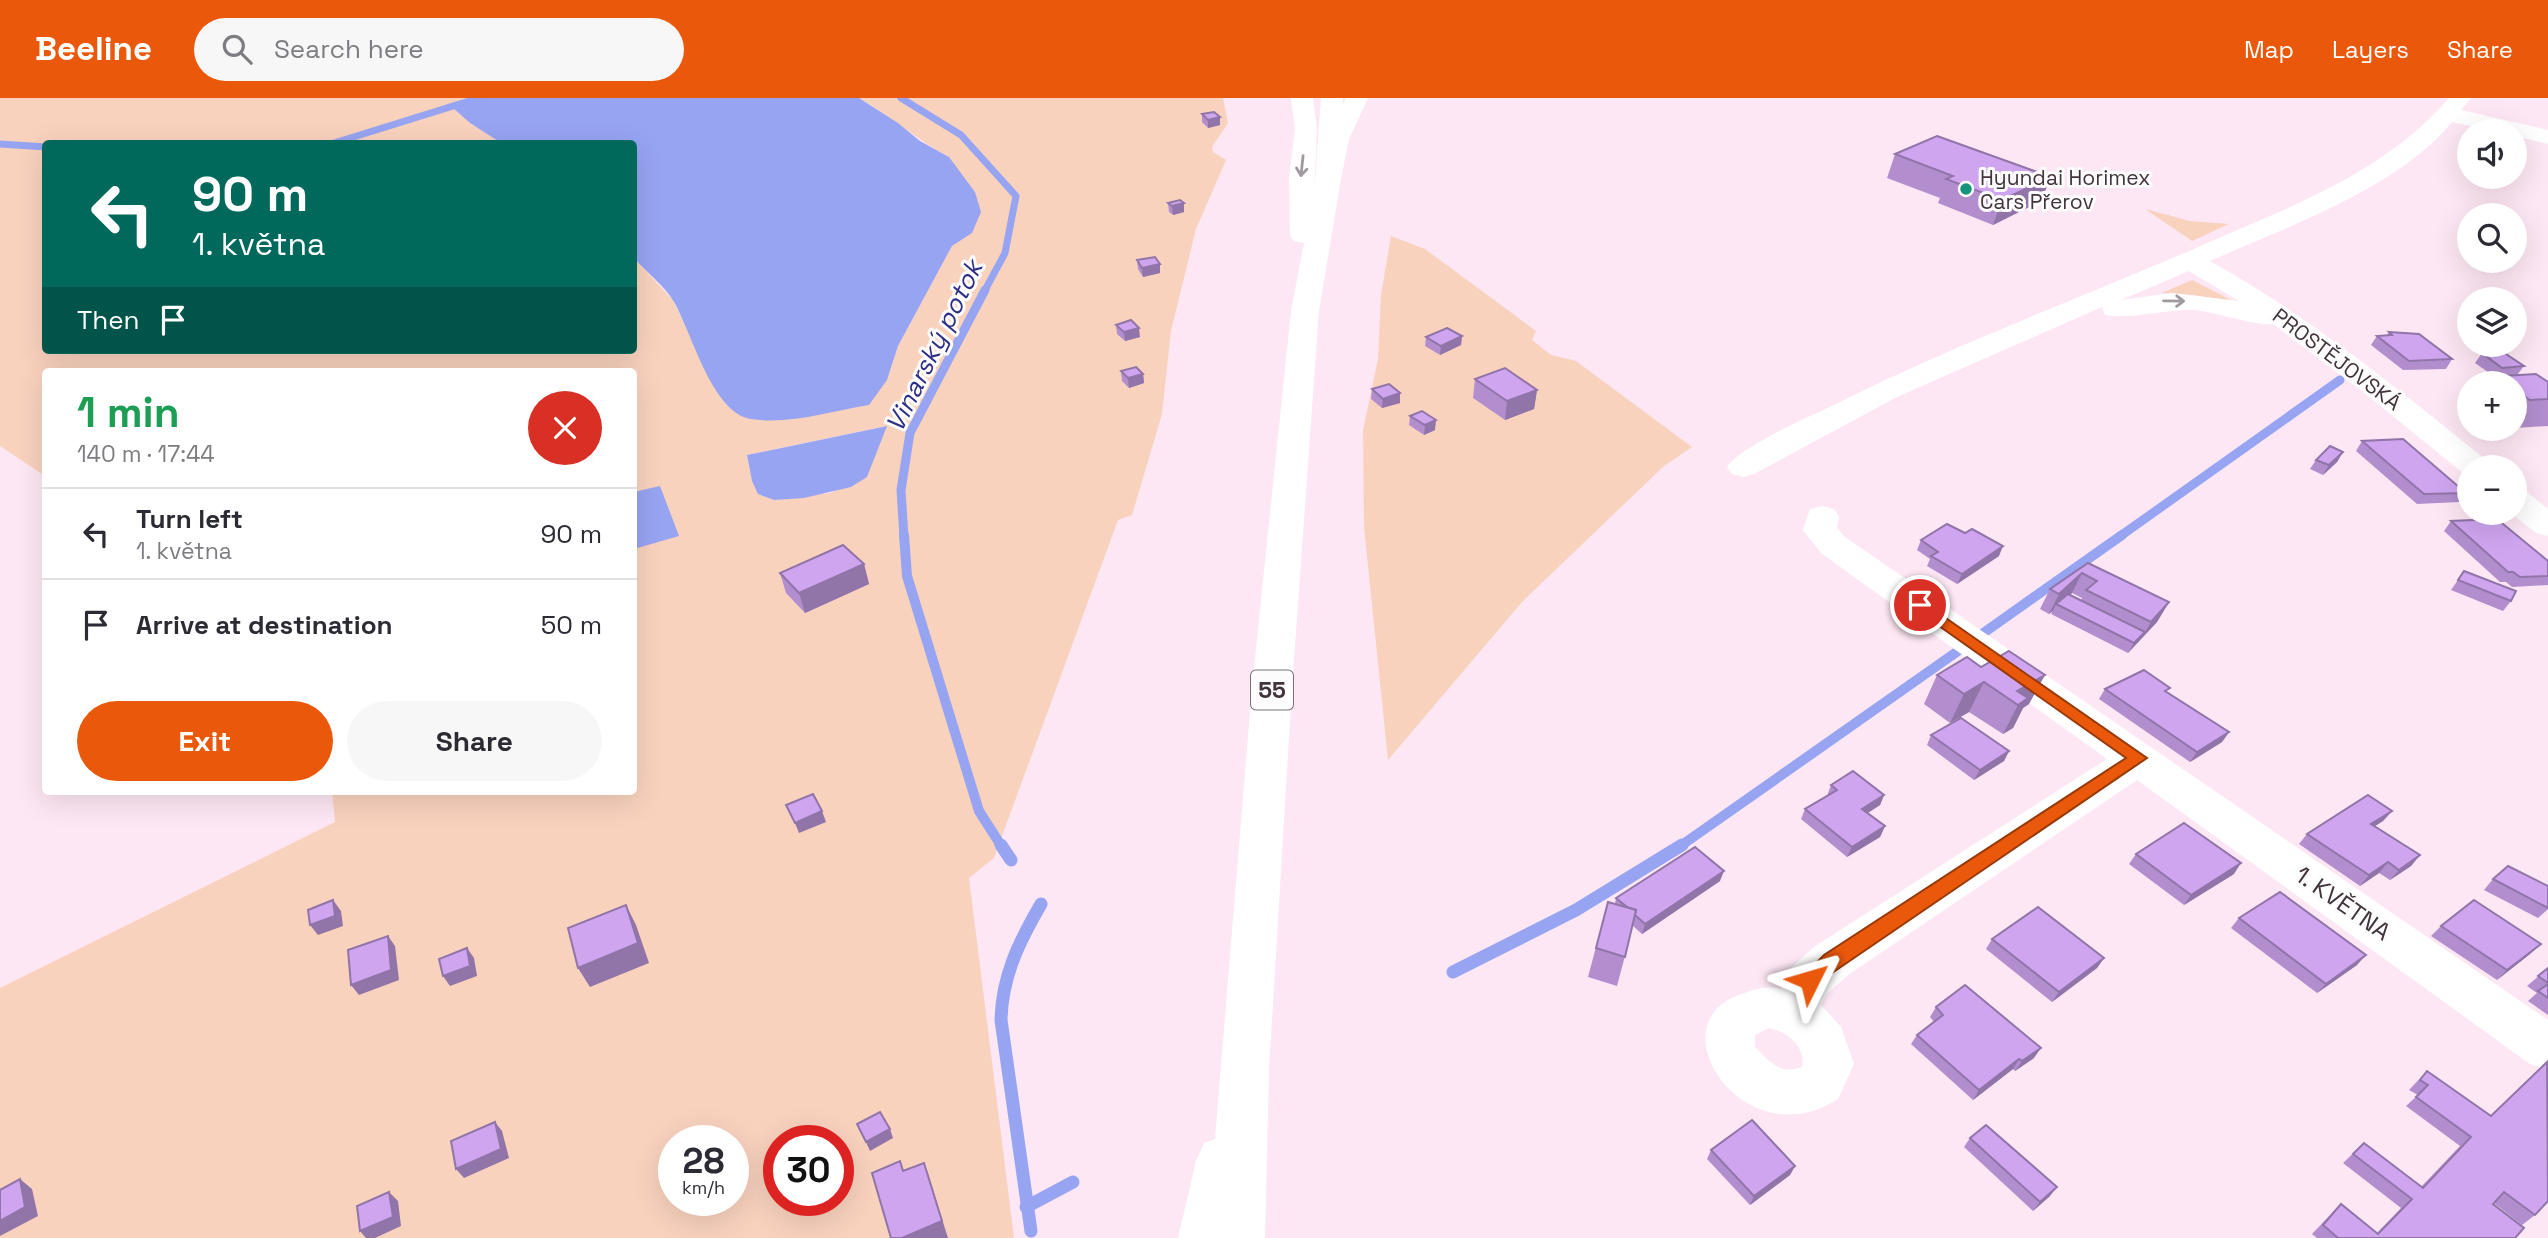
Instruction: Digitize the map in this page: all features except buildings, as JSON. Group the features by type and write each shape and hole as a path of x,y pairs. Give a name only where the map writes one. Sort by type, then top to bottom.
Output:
{"main road":[{"name":"55","path":"1302,98 1306,129 1301,178 1305,311"},
{"name":"55","path":"1237,1238 1244,1070 1273,674 1305,311 1329,179 1332,98"},
{"path":"1329,179 1340,131 1357,98"},
{"path":"1743,467 1844,412 1941,366 2191,261 2290,215 2379,169 2410,148 2454,106 2548,136"},
{"name":"PROSTĚJOVSKÁ","path":"2191,261 2236,286 2305,333 2460,455"},
{"path":"2035,327 2137,304 2175,300 2246,312 2305,333"},
{"path":"2527,509 2548,526"},
{"name":"1. KVĚTNA","path":"1822,516 1820,530 1833,545 2548,1048"},
{"path":"1792,1014 1810,980 1831,961 2138,758"},
{"path":"1206,1238 1244,1070"}],"shaded area":[{"path":"0,98 468,98 453,107 470,123 496,140 42,140 42,354 637,354 637,261 672,299 685,324 887,380 898,346 952,246 972,232 949,157 859,98 1223,98 1228,123 1212,147 1213,152 1226,160 1196,229 1171,331 1162,414 1132,515 1118,520 994,858 969,878 1014,1238 0,1238 0,988 335,822 332,795 637,795 637,368 42,368 42,474 0,446","holes":["886,426 867,477 830,493 774,500 752,481 747,455"]},
{"path":"2145,209 2190,221 2229,224 2192,241"},
{"path":"1391,236 1425,249 1536,331 1532,340 1551,355 1576,361 1692,447 1664,466 1522,602 1388,760 1364,527 1363,430 1378,359 1381,295"},
{"path":"2192,280 2239,304 2194,295 2162,293"}],"water":[{"path":"469,98 859,98 920,141 949,157 975,192 981,212 972,233 952,246 898,346 887,380 869,405 795,419 751,419 737,414 714,388 674,302 637,261 637,140 496,140 453,108 455,103"},
{"path":"887,426 867,477 851,487 804,498 774,500 758,494 752,481 747,455"},
{"path":"660,486 679,536 637,548 637,491"}],"waterway":[{"name":"Vinarský potok","path":"344,140 479,98"},
{"name":"Vinarský potok","path":"901,98 961,135 1016,196 1005,253 984,292"},
{"name":"Vinarský potok","path":"0,144 42,147"},
{"name":"Vinarský potok","path":"904,537 901,490 910,433 985,290"},
{"path":"2119,537 2340,380"},
{"name":"Vinarský potok","path":"904,535 907,576 979,811 1002,847"},
{"path":"1982,634 2122,535"},
{"path":"1681,846 1958,651"},
{"name":"Vinarský potok","path":"1001,845 1011,860"},
{"path":"1453,972 1576,910 1681,846"},
{"name":"Vinarský potok","path":"1027,1206 1001,1020 1008,974 1041,904"},
{"path":"1027,1206 1073,1182"},
{"name":"Vinarský potok","path":"1027,1206 1031,1231"}],"place":[{"name":"Hyundai Horimex Cars Přerov","path":"1966,189"}],"route":[{"path":"1810,980 1831,961 2138,758 1920,605"}]}
